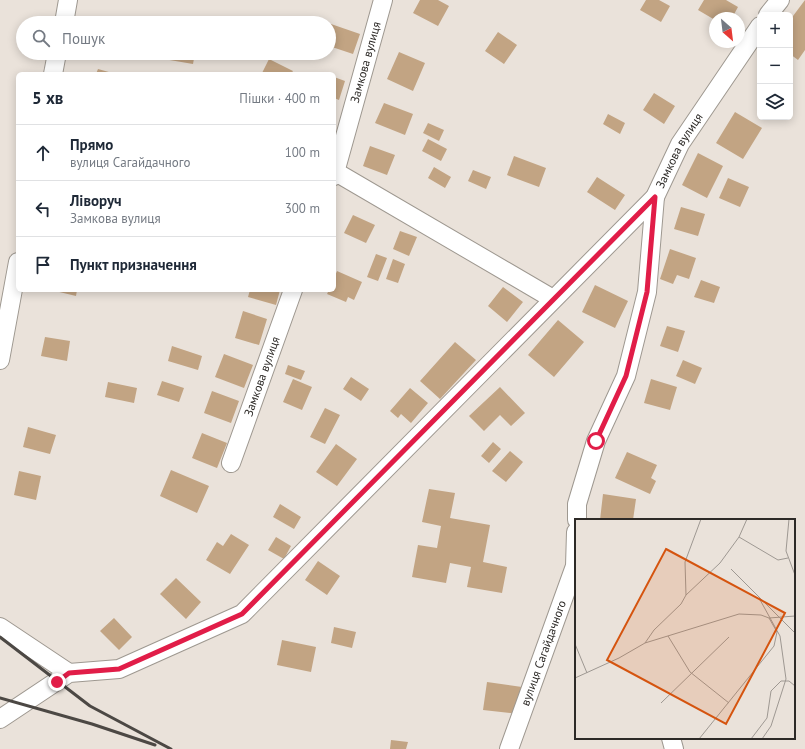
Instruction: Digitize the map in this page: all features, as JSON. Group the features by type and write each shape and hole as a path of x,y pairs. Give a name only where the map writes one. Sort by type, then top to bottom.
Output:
{"street":[{"path":"65,16 68,0"},
{"name":"Замкова вулиця","path":"336,166 383,0"},
{"path":"770,12 780,0"},
{"name":"Замкова вулиця","path":"0,719 69,673 119,669 242,614 655,197 680,144 757,30"},
{"path":"53,72 56,60"},
{"name":"Замкова вулиця","path":"336,174 553,299"},
{"path":"576,519 577,504 596,441 626,376 647,292 655,197"},
{"path":"0,360 16,273"},
{"name":"Замкова вулиця","path":"231,463 292,292"},
{"name":"вулиця Сагайдачного","path":"509,749 575,568"},
{"path":"0,627 69,673"},
{"path":"671,739 674,749"}],"building":[{"path":"420,0 438,0 449,6 438,26 413,13"},
{"path":"646,0 659,0 670,6 661,22 640,10"},
{"path":"704,0 726,0 738,7 735,12 709,12 709,16 698,10"},
{"path":"805,0 805,50 798,60 793,56 793,16"},
{"path":"336,26 360,34 353,54 336,48"},
{"path":"498,32 517,45 504,64 485,51"},
{"path":"399,52 425,63 413,91 387,79"},
{"path":"170,60 194,60 193,64"},
{"path":"268,60 293,71 292,72 262,72"},
{"path":"98,69 109,72 97,72"},
{"path":"336,78 345,81 339,100 336,99"},
{"path":"654,93 675,106 664,124 643,110"},
{"path":"384,103 413,114 405,135 375,123"},
{"path":"735,112 762,128 743,159 716,143"},
{"path":"608,114 625,123 620,134 603,124"},
{"path":"428,123 444,130 439,141 423,133"},
{"path":"428,139 447,149 441,161 422,151"},
{"path":"370,146 395,155 387,175 363,166"},
{"path":"698,153 723,166 707,198 682,185"},
{"path":"514,156 546,168 539,187 507,175"},
{"path":"434,167 451,177 445,188 428,178"},
{"path":"473,170 491,177 486,189 468,181"},
{"path":"597,177 625,195 615,210 587,192"},
{"path":"728,178 749,187 740,207 719,198"},
{"path":"681,207 705,214 698,236 674,229"},
{"path":"353,215 375,225 366,243 344,233"},
{"path":"400,231 417,237 409,256 393,249"},
{"path":"670,249 696,258 689,279 677,275 673,284 660,279"},
{"path":"376,254 387,258 378,281 367,277"},
{"path":"393,259 405,264 398,283 386,279"},
{"path":"337,271 362,282 354,300 348,297 346,302 327,294 328,292 336,292"},
{"path":"701,280 720,287 714,303 694,297"},
{"path":"595,285 628,301 615,328 582,312"},
{"path":"503,287 523,302 507,322 488,306"},
{"path":"59,292 77,292 76,296"},
{"path":"249,292 279,292 276,305 248,297"},
{"path":"243,311 267,319 259,345 235,338"},
{"path":"558,320 584,342 554,377 528,355"},
{"path":"667,326 685,331 678,352 660,346"},
{"path":"45,337 70,341 67,361 41,356"},
{"path":"455,342 476,360 440,399 420,381"},
{"path":"172,346 202,356 198,370 168,361"},
{"path":"224,354 253,365 244,388 215,377"},
{"path":"683,360 702,368 695,384 676,376"},
{"path":"288,365 305,371 301,380 285,374"},
{"path":"351,377 369,389 361,401 343,389"},
{"path":"293,379 312,387 302,410 283,402"},
{"path":"651,379 677,387 670,410 644,403"},
{"path":"162,381 184,388 179,402 157,395"},
{"path":"108,382 137,388 134,403 105,397"},
{"path":"500,387 525,413 511,426 500,415 484,431 469,416"},
{"path":"410,388 428,403 411,423 401,414 398,418 390,411"},
{"path":"212,391 239,401 231,423 204,413"},
{"path":"325,408 340,415 325,444 310,437"},
{"path":"28,427 56,435 50,454 23,447"},
{"path":"202,433 227,443 217,468 192,458"},
{"path":"493,442 501,449 489,463 481,456"},
{"path":"336,444 357,459 337,486 316,472"},
{"path":"510,451 523,462 506,482 492,471"},
{"path":"627,452 657,465 651,478 656,481 650,494 615,478"},
{"path":"171,470 209,486 197,513 160,496"},
{"path":"19,471 41,476 36,500 14,495"},
{"path":"429,489 455,493 450,518 490,525 483,562 507,567 502,593 467,587 471,567 450,563 446,583 412,577 418,545 437,548 441,526 422,522"},
{"path":"603,494 636,499 633,519 600,519"},
{"path":"280,504 301,517 294,529 273,517"},
{"path":"231,534 249,545 230,574 206,560 217,542 223,546"},
{"path":"276,537 291,546 284,559 268,550"},
{"path":"318,561 340,576 327,595 305,580"},
{"path":"176,578 201,602 186,619 160,594"},
{"path":"114,618 132,637 119,650 100,631"},
{"path":"334,627 356,632 352,648 331,643"},
{"path":"282,640 316,647 311,672 277,665"},
{"path":"487,682 522,687 519,714 483,710"},
{"path":"391,740 408,742 406,749 390,749"}],"railway":[{"path":"0,637 90,706 171,749"},
{"path":"0,698 92,724 155,745"}],"route":[{"path":"57,682 69,673 119,669 242,614 655,197 647,292 626,376 596,441"}]}
